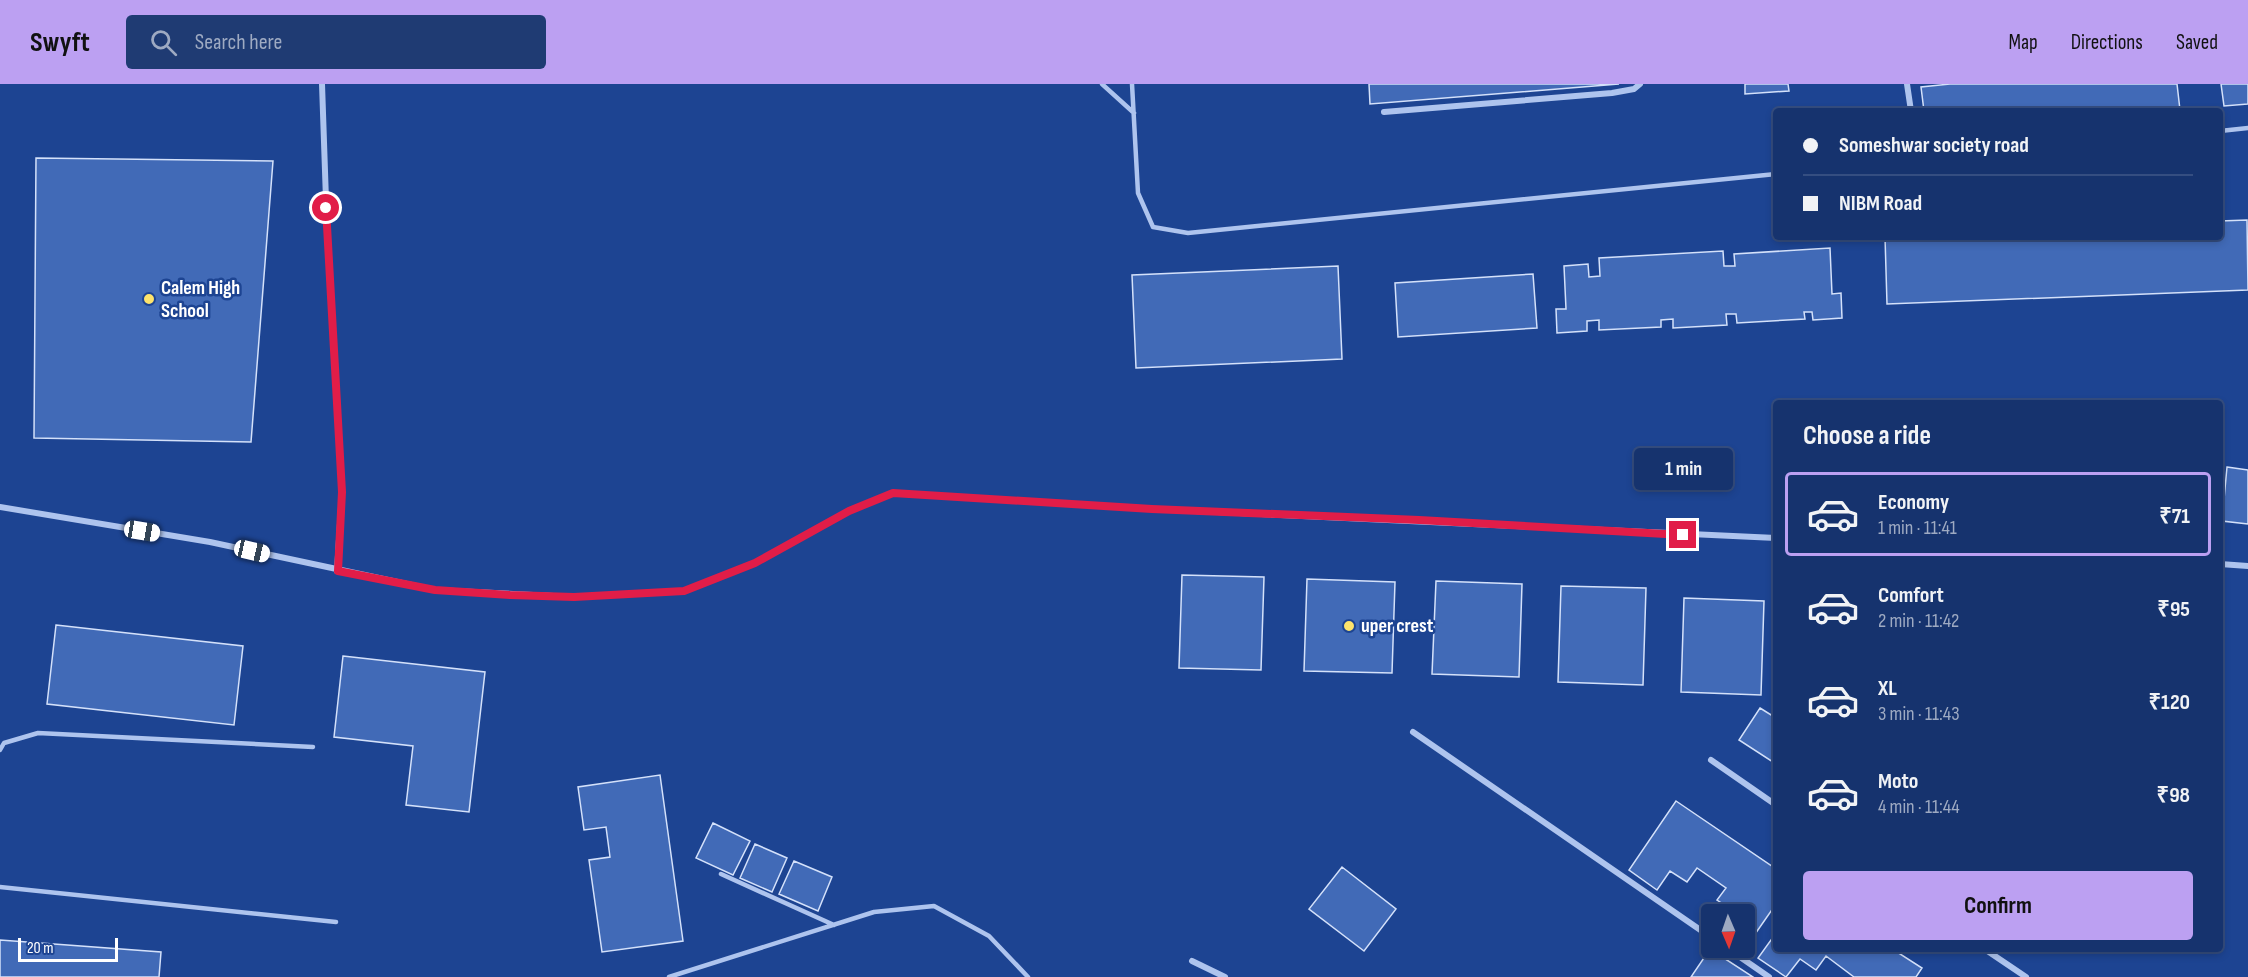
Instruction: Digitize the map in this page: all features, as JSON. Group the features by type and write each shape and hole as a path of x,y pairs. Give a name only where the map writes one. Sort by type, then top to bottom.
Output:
{"street":[{"path":"322,84 327,229 342,492 338,571"},
{"path":"1384,112 1612,93 1634,88 1640,84"},
{"path":"1908,84 1911,108"},
{"path":"0,507 210,542 435,590 574,597 684,591 755,563 849,511 893,493 1152,509 1773,538"},
{"path":"2223,564 2248,566"},
{"path":"1413,732 1701,930"},
{"path":"1711,760 1773,803"},
{"path":"1989,952 2026,977"},
{"path":"1741,958 1769,977"},
{"path":"1192,961 1225,977"}],"lane":[{"path":"1102,84 1134,113"},
{"path":"1132,84 1138,193 1154,227 1188,233 1773,174"},
{"path":"2223,131 2248,128"},
{"path":"0,750 4,743 38,733 313,747"},
{"path":"721,874 834,925"},
{"path":"0,887 336,922"},
{"path":"669,977 874,912 934,906 989,936 1028,977"}],"building":[{"path":"1369,84 1619,84 1370,104"},
{"path":"1745,84 1788,84 1789,91 1745,94"},
{"path":"1950,84 2177,84 2180,108 1924,108 1921,87"},
{"path":"2221,84 2248,84 2248,104 2224,106"},
{"name":"Calem High School","path":"36,158 273,161 251,442 34,438"},
{"path":"2247,220 2248,290 1887,304 1885,240 2223,240 2223,221"},
{"path":"1830,248 1832,294 1841,293 1842,318 1813,320 1812,312 1804,312 1805,319 1737,323 1736,314 1726,314 1727,325 1673,328 1673,319 1661,320 1661,327 1599,330 1599,320 1587,321 1587,331 1557,333 1556,309 1566,309 1564,266 1588,264 1589,277 1600,276 1599,258 1723,251 1724,266 1735,266 1734,254"},
{"path":"1338,266 1342,359 1136,368 1132,275"},
{"path":"1533,274 1537,328 1398,337 1395,283"},
{"path":"2227,467 2248,470 2248,524 2223,521"},
{"path":"1182,575 1264,577 1261,670 1179,668"},
{"name":"uper crest","path":"1307,579 1395,582 1392,673 1304,671"},
{"path":"1436,581 1522,584 1519,677 1432,674"},
{"path":"1561,586 1646,588 1643,685 1558,682"},
{"path":"1684,598 1764,601 1761,695 1681,692"},
{"path":"56,625 243,646 234,725 47,704"},
{"path":"343,656 485,672 469,812 406,805 413,746 334,737"},
{"path":"1760,708 1773,716 1773,762 1739,740"},
{"path":"660,775 683,941 602,952 589,860 610,857 606,827 584,830 578,787"},
{"path":"1676,801 1773,867 1773,908 1755,934 1755,904 1723,904 1717,900 1726,888 1697,868 1687,882 1670,871 1657,890 1629,870"},
{"path":"713,823 750,841 733,875 696,858"},
{"path":"755,844 787,858 772,892 740,878"},
{"path":"794,861 832,877 818,911 779,894"},
{"path":"1342,867 1396,909 1364,951 1309,909"},
{"path":"1773,937 1773,952 1897,952 1922,968 1916,977 1854,977 1826,956 1816,970 1800,959 1786,977 1758,958"},
{"path":"0,940 161,952 159,977 0,977"},
{"path":"1704,958 1724,958 1753,977 1691,977"}],"place":[{"name":"Calem High School","path":"149,299"},
{"name":"uper crest","path":"1349,626"}],"route":[{"path":"326,208 342,492 338,571 435,590 510,595 574,597 684,591 755,563 849,511 893,493 1152,509 1419,520 1683,535"}]}
